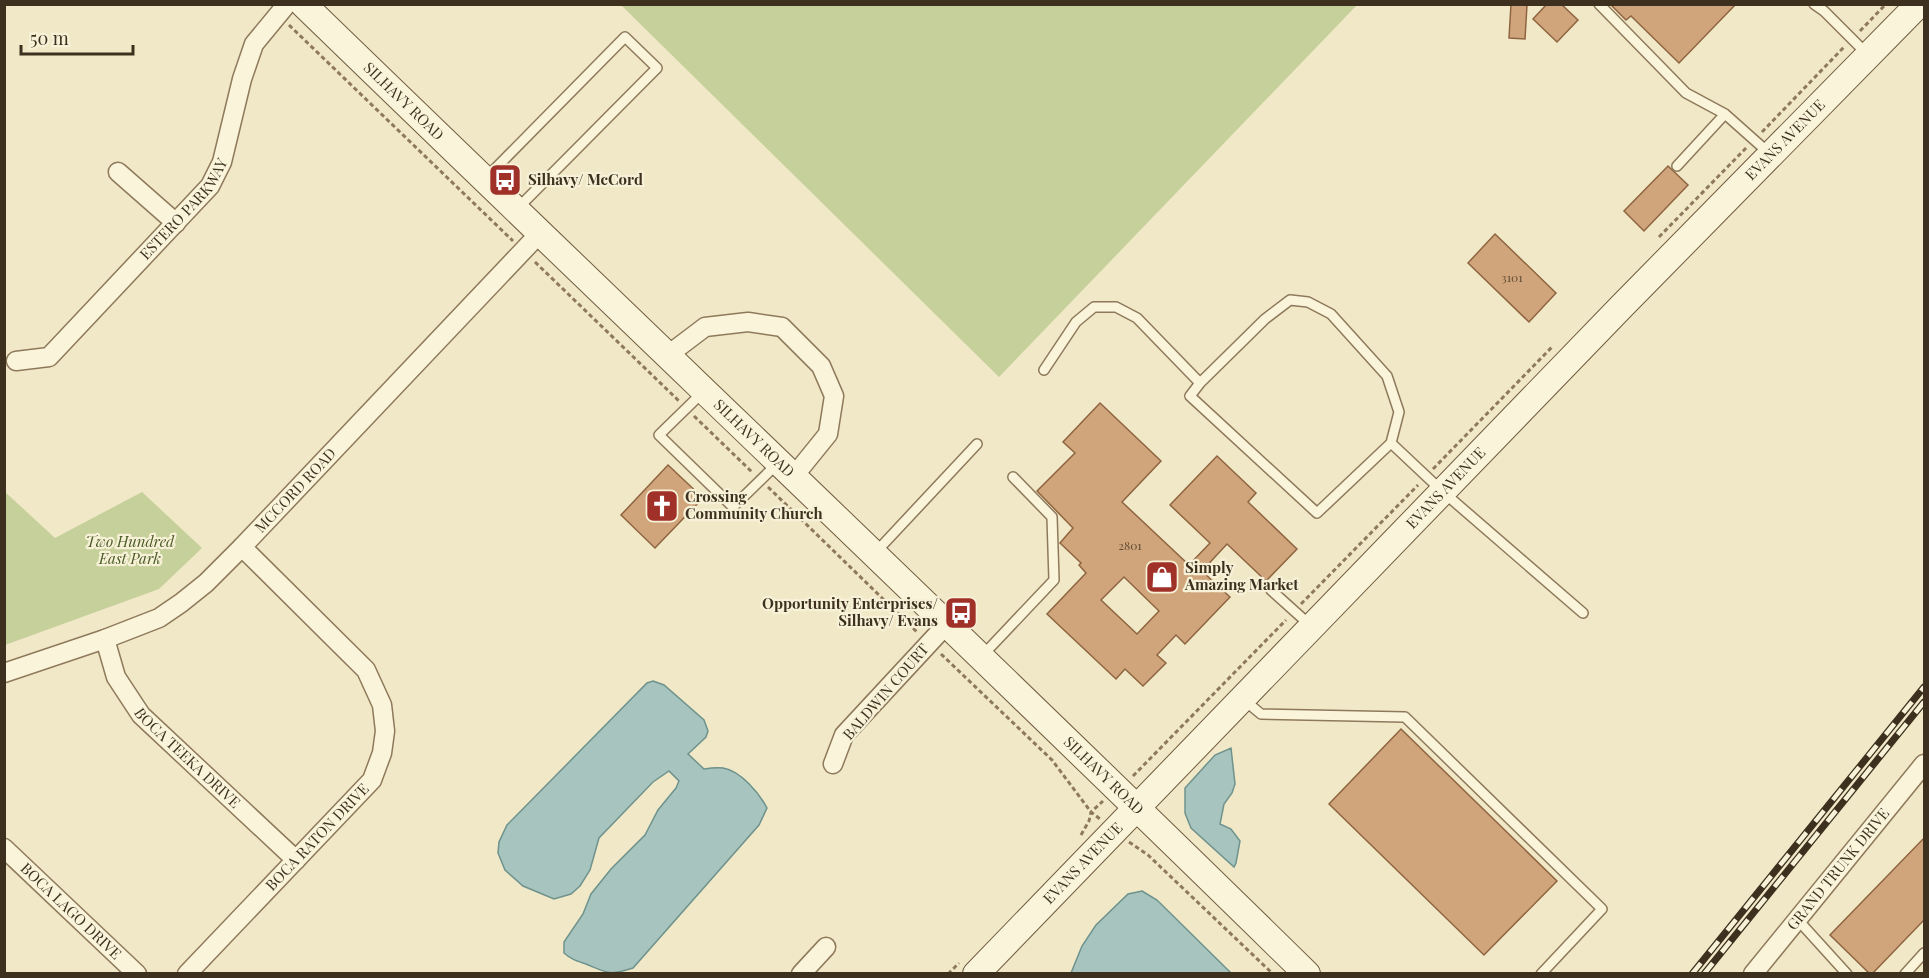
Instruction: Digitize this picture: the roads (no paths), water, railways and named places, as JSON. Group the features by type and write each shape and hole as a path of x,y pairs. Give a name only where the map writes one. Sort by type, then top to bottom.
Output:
{"street":[{"name":"SILHAVY ROAD","path":"303,4 516,211 531,242 668,355 1307,974"},
{"name":"EVANS AVENUE","path":"979,966 1115,831 1242,698 1303,619 1434,484 1861,48 1919,4"},
{"name":"ESTERO PARKWAY","path":"16,361 49,357 210,186 222,162 242,79 254,44 282,9"},
{"path":"118,172 176,223"},
{"name":"MCCORD ROAD","path":"4,674 159,618 206,583 242,548 531,242"},
{"path":"668,355 705,327 748,322 782,327 821,366 834,396 828,434 787,469"},
{"name":"BOCA RATON DRIVE","path":"187,974 372,780 382,753 385,731 382,705 366,670 242,548"},
{"name":"BALDWIN COURT","path":"833,764 844,735 946,624"},
{"name":"BOCA TEEKA DRIVE","path":"105,639 116,677 141,715 297,860"},
{"name":"GRAND TRUNK DRIVE","path":"1753,974 1924,764"},
{"name":"BOCA LAGO DRIVE","path":"4,848 136,974"},
{"path":"801,974 826,947"}],"lane":[{"path":"1599,4 1686,93 1725,114 1763,148"},
{"path":"1814,4 1861,48"},
{"path":"484,180 625,37 657,68 516,211"},
{"path":"1677,166 1725,114"},
{"path":"1290,300 1308,302 1331,315 1387,376 1399,412 1391,443 1317,513 1190,396 1200,383 1266,319 1290,300"},
{"path":"1044,370 1076,322 1094,307 1116,307 1137,318 1200,383"},
{"path":"705,390 659,435 733,507 760,480 787,469"},
{"path":"1391,443 1434,484 1583,613"},
{"path":"874,554 977,444"},
{"path":"981,657 1054,580 1052,516 1013,477"},
{"path":"1271,590 1303,619"},
{"path":"1242,698 1261,714 1406,717 1602,909 1541,974"},
{"path":"1798,920 1847,974"},
{"path":"1905,974 1924,953"}],"water":[{"path":"653,681 664,685 704,720 708,731 706,737 688,754 704,769 723,768 736,773 754,790 767,808 759,825 633,968 608,972 577,961 564,953 564,942 583,914 591,894 611,869 645,835 658,810 679,781 669,771 653,782 599,838 590,870 580,886 571,894 554,899 523,886 505,870 498,853 499,842 507,825 647,683"},
{"path":"1231,748 1235,784 1224,804 1220,824 1231,829 1240,841 1234,867 1191,828 1185,813 1185,788 1215,755"},
{"path":"1142,891 1157,900 1231,973 1071,973 1082,946 1096,925 1128,894"}],"railway":[{"path":"1692,974 1924,687"},
{"path":"1704,974 1924,702"}],"place":[{"name":"Silhavy/ McCord","path":"505,180"},
{"name":"Crossing Community Church","path":"662,506"},
{"name":"Simply Amazing Market","path":"1162,577"},
{"name":"Opportunity Enterprises/ Silhavy/ Evans","path":"961,613"}],"park label":[{"name":"Two Hundred East Park","path":"130,550"}]}
